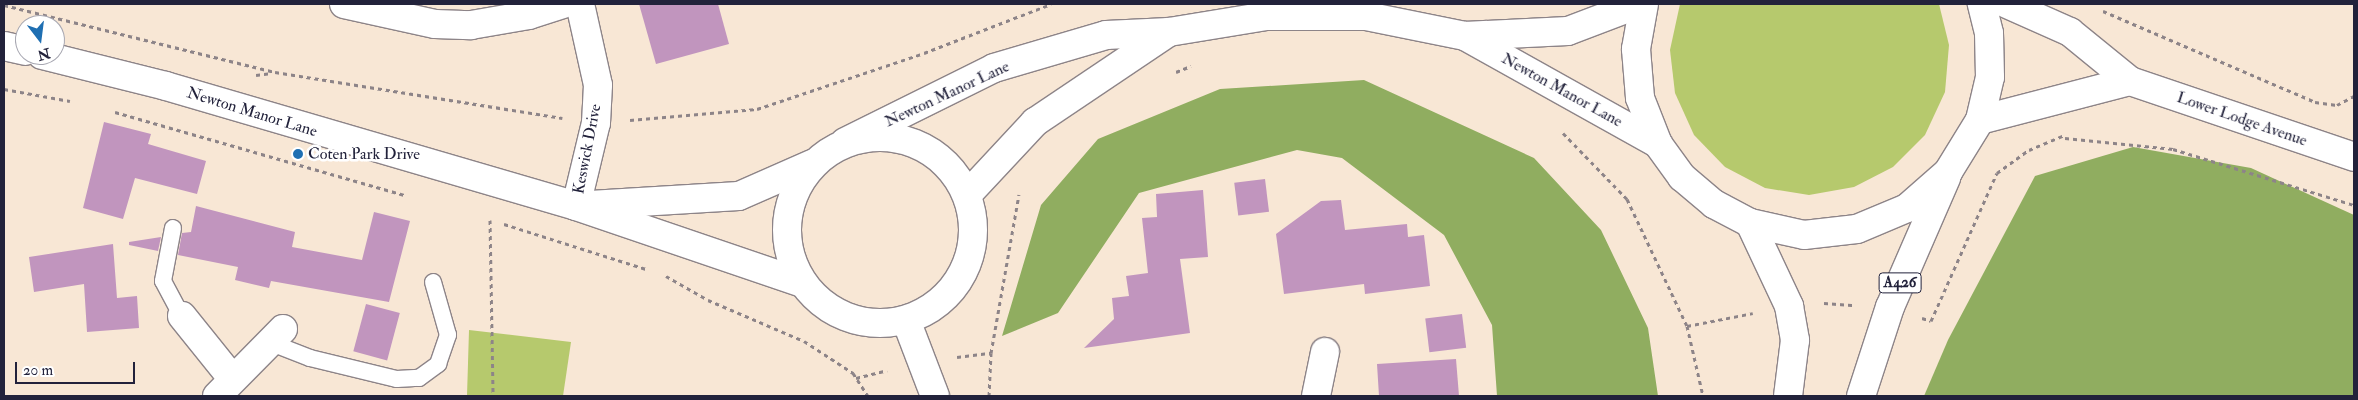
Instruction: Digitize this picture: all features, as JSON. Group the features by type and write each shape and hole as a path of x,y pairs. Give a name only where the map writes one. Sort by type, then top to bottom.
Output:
{"main road":[{"path":"344,4 435,24 471,24 529,15 563,4"},
{"name":"Keswick Drive","path":"576,206 596,123 598,85 580,4"},
{"name":"Newton Manor Lane","path":"576,206 739,196 812,164 845,142 994,68 1106,35 1170,32 1267,16 1366,16 1465,36 1568,31 1639,4"},
{"path":"1644,4 1636,49 1639,88 1658,144 1682,177 1714,204 1750,223 1804,235 1857,229 1907,208 1948,172 1980,120 1990,77 1989,33 1982,4"},
{"name":"Lower Lodge Avenue","path":"2008,4 2070,32 2130,81 2354,158"},
{"name":"Newton Manor Lane","path":"967,194 1035,122 1170,32"},
{"name":"Newton Manor Lane","path":"1465,36 1658,144"},
{"name":"Newton Manor Lane","path":"65,61 166,86 576,206 802,284"},
{"path":"1980,120 2130,81"},
{"path":"812,164 790,201 786,244 802,284 818,301 845,316 883,324 906,320 950,293 965,271 973,246 973,220 967,194 947,164 917,143 881,136 845,142"},
{"name":"A426","path":"1861,396 1890,307 1948,172"},
{"path":"1750,223 1789,306 1795,340 1788,396"},
{"path":"182,316 224,387 276,335"},
{"path":"906,320 935,396"},
{"path":"1316,396 1325,352"}],"lane":[{"path":"173,228 163,280 182,316"},
{"path":"276,335 310,358 397,379 420,378 438,364 448,335 433,282"}],"path":[{"path":"4,6 275,72 596,123 757,109 924,53 1051,4"},
{"path":"2095,8 2315,102 2337,105 2354,96"},
{"path":"1166,76 1202,61"},
{"path":"4,89 76,102"},
{"path":"1561,90 1552,122 1627,199 1687,326 1703,396"},
{"path":"112,111 407,196"},
{"path":"2066,138 2173,149 2354,205"},
{"path":"989,396 991,353 1017,196 1022,189"},
{"path":"481,217 666,276 708,300 804,341 853,373 868,396"},
{"path":"490,220 494,396"}],"green space":[{"path":"1680,4 1939,4 1949,45 1945,92 1925,135 1893,167 1854,187 1809,195 1765,188 1725,167 1694,135 1675,93 1670,50"},
{"path":"1364,80 1534,158 1601,230 1648,328 1658,396 1497,396 1492,325 1444,235 1342,158 1297,150 1139,193 1058,313 1002,336 1041,205 1098,139 1220,89"},
{"path":"2133,147 2251,168 2354,215 2354,396 1924,396 1948,340 2035,176"},
{"path":"469,330 571,342 563,396 467,396"}],"building":[{"path":"639,4 718,4 729,44 656,64"},
{"path":"104,122 151,134 148,144 206,161 197,194 135,178 123,219 83,208"},
{"path":"1265,179 1269,212 1238,216 1234,183"},
{"path":"1203,190 1208,257 1180,259 1190,333 1084,348 1114,319 1112,298 1129,296 1126,276 1148,273 1142,218 1157,217 1156,194"},
{"path":"1341,200 1345,230 1407,224 1408,237 1424,235 1430,286 1365,294 1364,284 1284,294 1276,234 1321,201"},
{"path":"196,206 295,232 292,247 362,260 374,212 410,221 389,302 271,281 269,288 235,280 238,267 178,255 182,233 191,232"},
{"path":"161,237 158,251 129,245 129,242"},
{"path":"113,244 117,298 137,296 139,328 87,332 84,284 34,292 29,257"},
{"path":"366,304 400,313 387,360 353,351"},
{"path":"1462,314 1466,348 1429,352 1425,319"},
{"path":"1456,359 1459,396 1379,396 1377,364"}],"place":[{"name":"Coten Park Drive","path":"298,154"}]}
